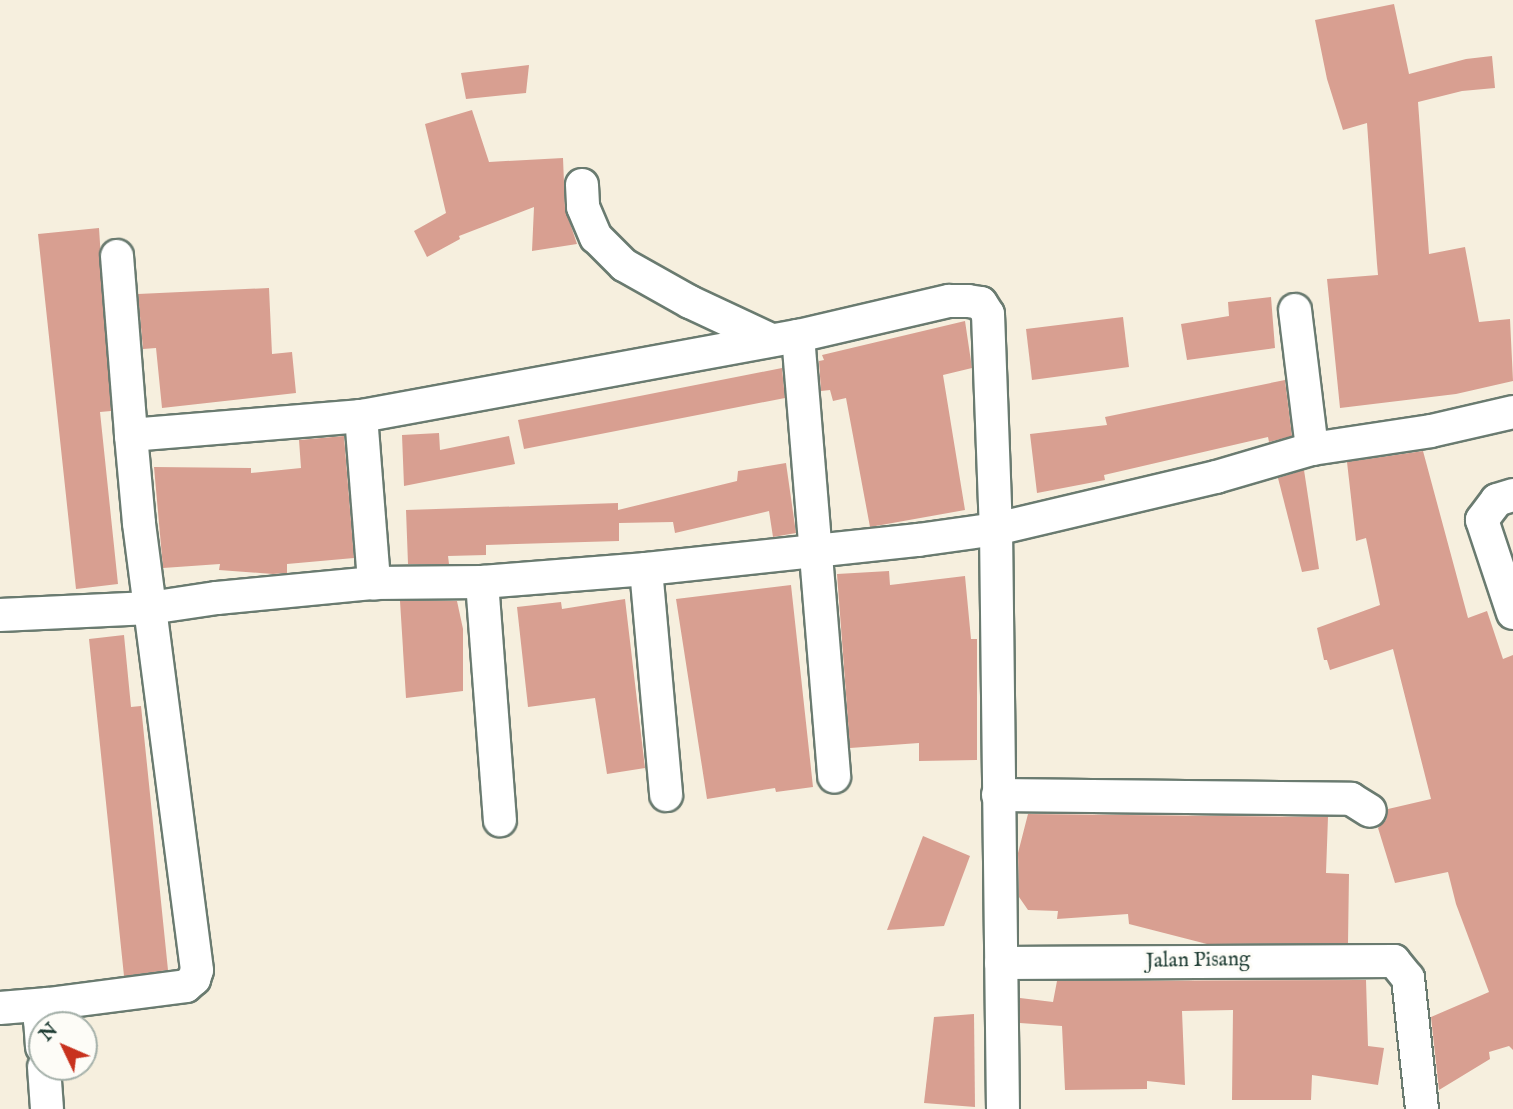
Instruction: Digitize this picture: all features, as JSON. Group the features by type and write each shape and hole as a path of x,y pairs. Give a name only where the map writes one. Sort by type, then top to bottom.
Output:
{"street":[{"path":"582,185 583,207 596,237 624,265 690,302 784,338"},
{"path":"0,1008 186,986 194,979 197,970 150,608 131,435 117,256"},
{"path":"131,435 361,416 784,338 949,301 981,303 988,314 996,529 1003,1109"},
{"path":"1295,310 1312,449"},
{"path":"784,338 814,551 834,777"},
{"path":"0,615 150,608 217,598 374,583 482,582 646,569 996,529 1216,477 1312,449 1431,431 1513,412"},
{"path":"361,416 374,583"},
{"path":"1513,495 1497,500 1482,520 1513,613"},
{"path":"646,569 666,795"},
{"path":"482,582 500,820"},
{"path":"998,795 1351,799 1370,811"},
{"name":"Jalan Pisang","path":"1001,963 1394,961 1408,978 1422,1109"},
{"path":"45,1011 48,1004"},
{"path":"45,1081 47,1109"}],"building":[{"path":"1394,4 1409,74 1466,59 1492,56 1495,88 1462,91 1418,102 1429,254 1465,247 1479,322 1510,319 1513,381 1456,394 1340,408 1327,279 1378,275 1367,123 1343,130 1327,79 1315,20"},
{"path":"529,65 526,93 466,99 461,73"},
{"path":"472,110 489,162 563,158 565,208 577,244 532,251 534,207 459,236 460,239 427,257 414,231 446,213 425,124"},
{"path":"99,228 111,411 100,412 118,584 76,589 38,234"},
{"path":"269,288 272,354 292,352 296,393 162,408 156,348 143,349 138,294"},
{"path":"1271,297 1275,348 1187,360 1181,324 1229,316 1228,302"},
{"path":"1123,317 1129,367 1032,380 1026,329"},
{"path":"965,321 972,368 943,375 965,510 870,527 846,398 833,401 830,390 821,391 819,361 824,360 822,355"},
{"path":"782,368 785,398 524,449 518,420"},
{"path":"1285,380 1292,436 1269,442 1268,437 1104,475 1105,480 1037,493 1030,434 1107,425 1105,417"},
{"path":"439,433 440,450 509,436 515,464 404,486 402,435"},
{"path":"344,436 354,558 287,564 287,573 273,574 219,570 220,564 163,568 154,467 251,468 251,473 301,468 299,440"},
{"path":"1423,451 1468,618 1487,611 1503,659 1513,655 1513,1050 1509,1046 1489,1052 1490,1059 1439,1090 1431,1017 1489,992 1456,904 1448,872 1395,883 1378,828 1386,820 1388,809 1431,799 1393,649 1330,670 1327,660 1324,660 1317,628 1380,605 1366,538 1356,541 1347,462"},
{"path":"786,463 796,533 773,537 769,511 675,533 673,522 619,523 619,541 486,545 486,555 448,556 449,564 408,564 406,510 618,503 618,510 737,481 738,471"},
{"path":"1304,470 1319,569 1302,572 1278,478"},
{"path":"889,571 890,585 965,576 971,639 977,639 977,760 919,761 919,743 850,748 837,574"},
{"path":"791,585 813,787 776,792 775,788 707,799 676,599"},
{"path":"625,599 645,768 607,774 595,698 528,707 517,607 561,602 562,609"},
{"path":"400,601 457,601 463,629 463,691 406,698"},
{"path":"124,635 131,707 141,706 168,970 124,976 89,639"},
{"path":"1028,814 1328,817 1326,873 1349,874 1348,943 1207,944 1129,924 1128,914 1057,919 1058,911 1028,910 1019,897 1018,853"},
{"path":"923,836 970,856 944,926 887,930"},
{"path":"1366,980 1368,1046 1384,1048 1378,1085 1312,1075 1311,1100 1232,1100 1233,1010 1182,1011 1185,1085 1147,1081 1147,1089 1065,1090 1062,1026 1020,1023 1020,998 1053,1002 1057,981"},
{"path":"974,1014 975,1107 924,1103 934,1017"}]}
